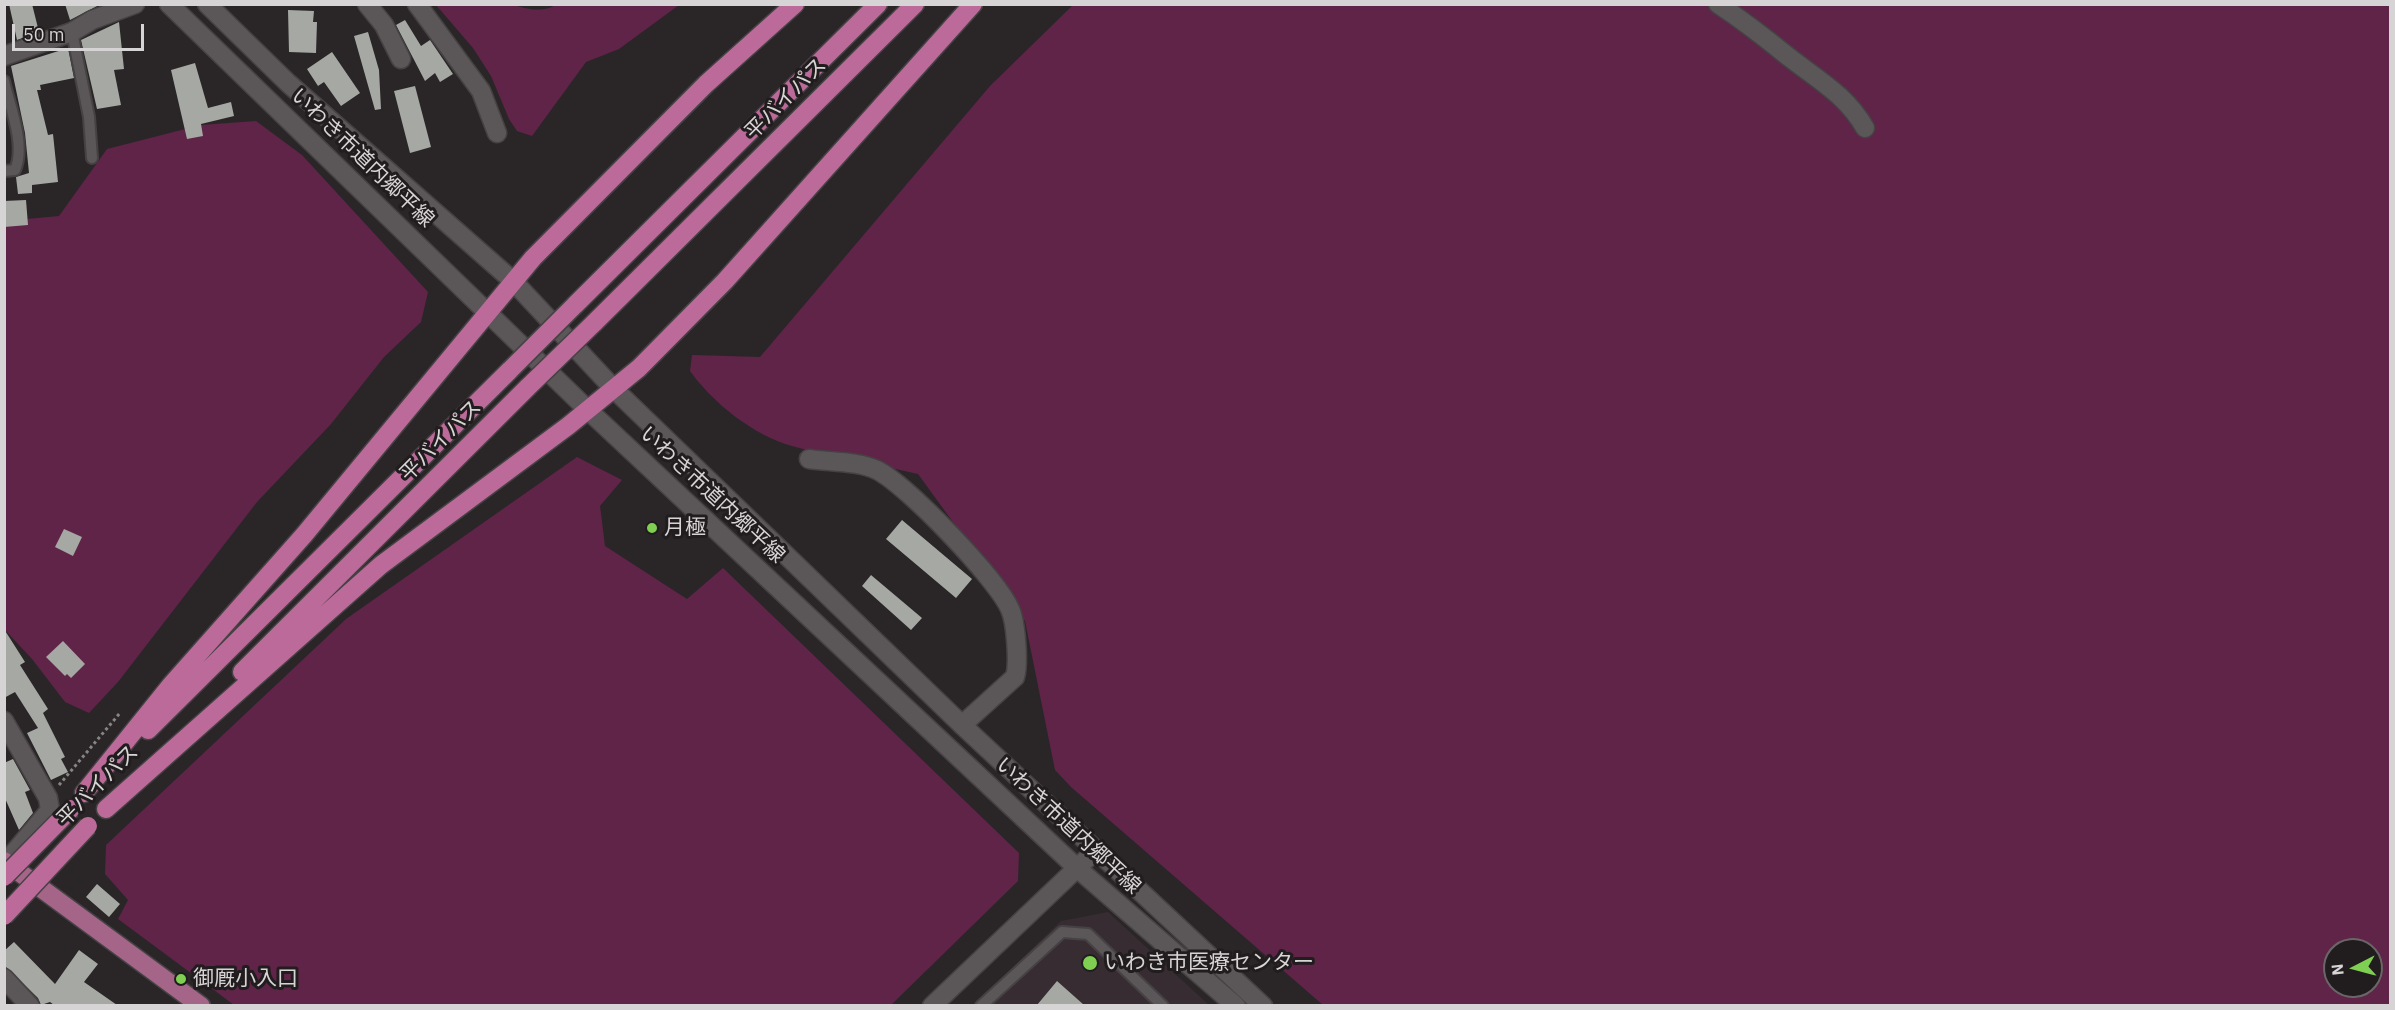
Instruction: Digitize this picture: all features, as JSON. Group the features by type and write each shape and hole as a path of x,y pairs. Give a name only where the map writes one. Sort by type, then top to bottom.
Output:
{"highway":[{"path":"84,793 171,685 304,535 487,312 541,250 706,84 795,4"},
{"name":"平バイパス","path":"5,866 71,809 84,793 878,4"},
{"name":"平バイパス","path":"4,916 88,826 915,4"},
{"path":"106,809 381,565 588,410 639,368 725,281 973,4"}],"main road":[{"path":"5,866 201,1005"}],"street":[{"path":"4,56 72,32 92,20 135,4"},
{"name":"いわき市道内郷平線","path":"169,4 588,410 1077,868 1236,1005"},
{"name":"いわき市道内郷平線","path":"207,4 288,82 513,282 614,388 962,725 1263,1005"},
{"path":"367,4 384,25 401,59"},
{"path":"417,4 481,91 497,133"},
{"path":"1718,4 1743,20 1839,93 1857,112 1865,128"},
{"path":"809,459 872,468 893,480 979,564 1009,606 1017,661 1015,677 962,725"},
{"path":"4,721 48,798 50,810 5,866"},
{"path":"932,1005 1096,850"},
{"path":"4,978 30,1005"}],"lane":[{"path":"72,32 89,117 92,158"},
{"path":"4,81 17,137 19,163 15,170 4,171"},
{"path":"981,1005 1062,932 1088,934 1163,1005"}],"path":[{"path":"48,798 120,713"}],"shaded area":[{"path":"436,5 514,5 540,10 555,5 679,5 619,49 586,62 532,136 517,131 509,119 491,76 473,48"},
{"path":"1073,5 2390,5 2390,1005 1323,1005 1071,787 1055,770 1025,621 918,474 823,454 777,441 749,426 722,406 690,371 692,355 760,357 990,86"},
{"path":"256,121 302,155 428,292 421,322 384,357 331,424 257,502 118,682 89,713 65,702 32,659 5,630 5,221 59,216 107,149 201,125"},
{"path":"577,457 622,480 600,506 605,546 687,599 723,568 1019,853 1018,881 890,1006 234,1005 118,919 128,900 105,874 106,845 346,619"},
{"name":"いわき市医療センター","path":"1108,912 1209,1005 972,1006 1061,921"}],"building":[{"path":"9,4 32,4 39,32 17,40"},
{"path":"65,4 101,4 70,20"},
{"path":"288,10 314,11 313,22 317,22 316,53 289,52"},
{"path":"405,20 421,46 430,40 453,74 440,82 435,73 425,81 396,25"},
{"path":"119,22 124,69 114,70 121,105 97,109 81,40"},
{"path":"368,32 379,70 381,109 375,110 354,36"},
{"path":"68,48 74,78 40,85 41,90 37,90 48,135 53,134 58,182 32,185 32,193 18,194 16,177 29,173 25,133 11,66"},
{"path":"332,52 360,93 341,106 324,82 318,86 307,69"},
{"path":"195,63 208,108 231,102 234,116 201,124 203,136 187,139 171,70"},
{"path":"415,86 431,147 410,153 394,91"},
{"path":"26,200 28,225 4,227 4,201"},
{"path":"902,520 972,579 956,598 886,539"},
{"path":"64,529 82,537 73,556 55,547"},
{"path":"871,575 922,618 911,630 862,586"},
{"path":"4,629 25,662 20,665 48,709 43,713 65,757 61,759 68,772 51,780 27,733 38,728 15,692 4,698"},
{"path":"63,641 85,664 71,678 67,674 65,676 46,657"},
{"path":"13,759 30,790 25,792 33,813 19,830 4,796 4,763"},
{"path":"97,884 120,904 109,917 86,897"},
{"path":"14,942 55,984 79,950 98,964 84,982 117,1005 54,1005 50,1002 41,1005 38,998 4,965 4,951"},
{"path":"1057,981 1084,1005 1037,1005"}],"place":[{"name":"月極","path":"652,528"},
{"name":"いわき市医療センター","path":"1090,963"},
{"name":"御厩小入口","path":"181,979"}]}
